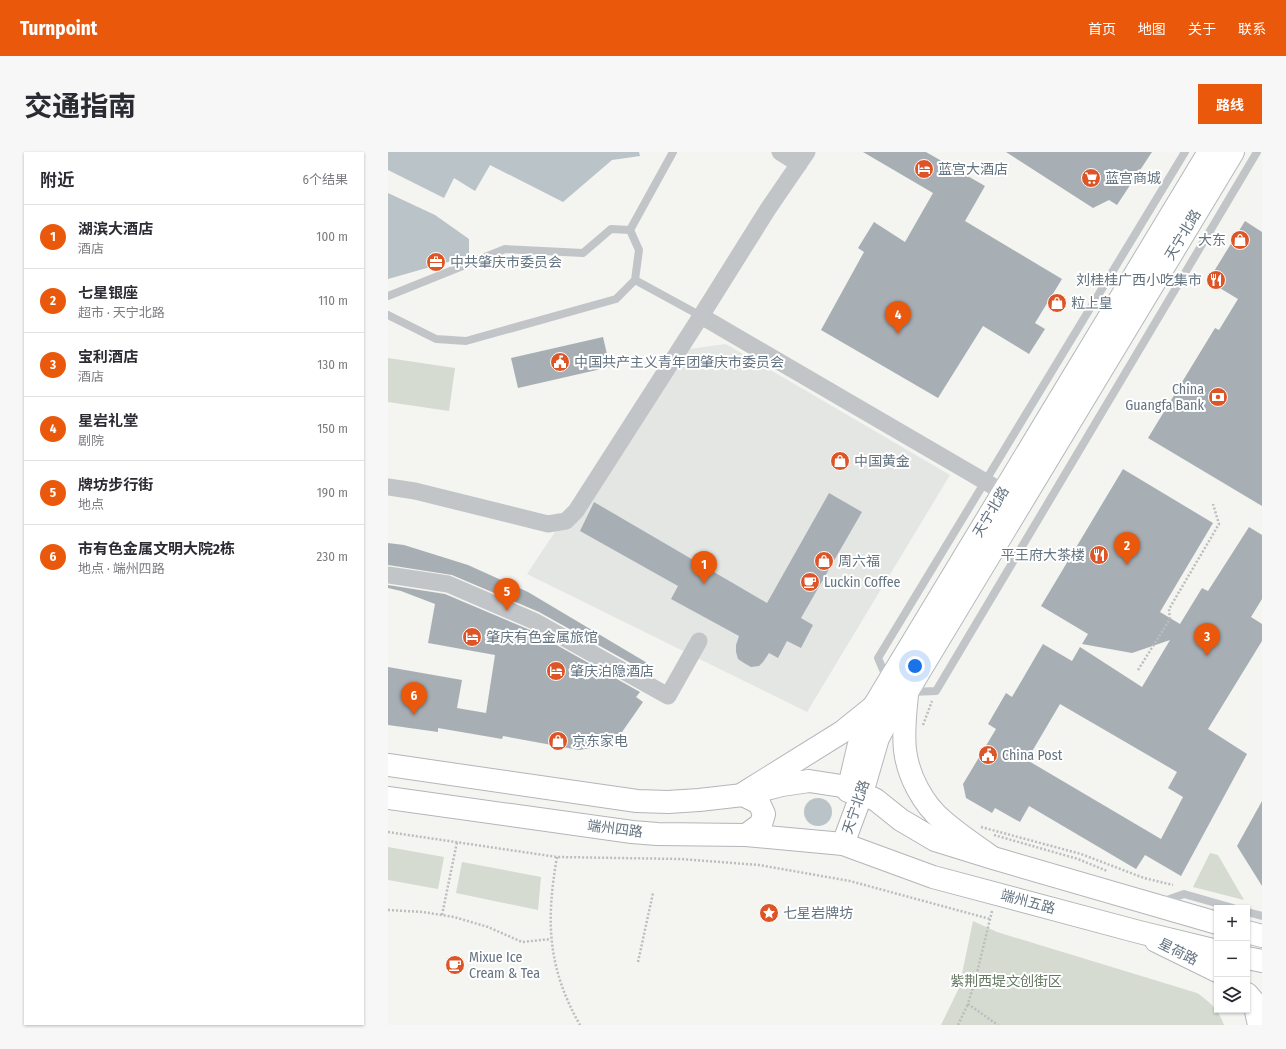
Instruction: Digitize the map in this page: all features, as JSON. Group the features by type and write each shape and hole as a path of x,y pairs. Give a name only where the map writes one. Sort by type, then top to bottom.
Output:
{"main road":[{"name":"天宁北路","path":"855,790 886,723 907,692 1209,152"},
{"name":"天宁北路","path":"843,844 855,790 859,744 874,706 994,486 1146,265 1233,152"},
{"path":"907,692 904,725 905,751 910,772 919,792 929,806 943,821 993,858"},
{"path":"743,794 842,732 874,706"},
{"path":"388,765 638,801 668,802 699,800 743,794 809,780 855,790 876,800 901,820 935,840 1214,922"},
{"path":"743,794 759,803 764,814 761,824 746,835"},
{"name":"端州四路","path":"388,798 632,832 657,834 746,835 843,844"},
{"name":"端州五路","path":"843,844 933,877 1138,932 1214,950"},
{"name":"星荷路","path":"1138,932 1214,970"},
{"path":"1250,933 1262,936"},
{"path":"1250,959 1262,961"},
{"path":"1250,997 1254,1002 1259,1025"}],"street":[{"path":"388,487 415,490 548,524 566,521 576,511 768,209 803,158 780,152"},
{"path":"701,316 994,486"},
{"path":"388,575 448,584 534,621 668,696 699,641"}],"lane":[{"path":"630,230 673,152"},
{"path":"907,692 936,691 1146,265 1185,152"},
{"path":"1146,265 1257,152"},
{"path":"388,296 505,249 583,252 612,229 630,230"},
{"path":"388,315 436,339 466,341 616,299 635,280 639,250 630,230"},
{"path":"635,280 701,316"},
{"path":"1153,905 1184,894 1222,905"},
{"path":"1250,913 1262,916"}],"path":[{"path":"1138,670 1170,619 1169,609 1219,524 1213,504"},
{"path":"923,726 936,691"},
{"path":"979,826 1081,854 1144,878 1173,885"},
{"path":"388,832 557,856 681,859 759,866 850,881 990,919"},
{"path":"988,834 1078,859 1112,872"},
{"path":"442,915 457,842"},
{"path":"557,856 552,886 550,917 551,939 562,987 571,1009 580,1025"},
{"path":"638,962 653,893"},
{"path":"958,1025 968,1004 976,977 996,894"},
{"path":"388,910 442,915 488,927 522,942 551,939"},
{"path":"968,1004 998,1025"}],"shaded area":[{"path":"388,152 639,152 640,156 612,160 563,202 490,165 475,191 454,178 444,198 388,170"},
{"path":"388,193 435,215 469,239 469,256 388,279"},
{"path":"726,344 950,475 807,712 527,574 675,351"},
{"path":"818,798 828,802 832,812 828,822 818,826 808,822 804,812 808,802"}],"green space":[{"path":"388,358 455,368 449,411 388,402"},
{"path":"388,847 444,857 438,889 388,880"},
{"path":"1210,853 1218,855 1244,900 1193,887"},
{"path":"462,862 541,877 538,910 456,893"},
{"name":"紫荆西堤文创街区","path":"973,921 997,932 1197,993 1213,1006 1214,1013 1218,1013 1224,1025 941,1025 959,988"}],"building":[{"path":"863,152 926,152 985,186 965,221 1062,279 1035,323 1045,329 1029,354 983,326 938,398 821,330 864,252 858,248 874,222 905,242 933,193"},
{"name":"蓝宫商城","path":"1006,152 1152,152 1117,205 1109,200 1093,208"},
{"name":"China Guangfa Bank","path":"1245,221 1262,232 1262,506 1148,438 1215,328 1219,330 1238,299 1208,281"},
{"name":"中国共产主义青年团肇庆市委员会","path":"603,337 610,367 518,388 511,358"},
{"path":"1123,469 1213,523 1160,612 1180,624 1202,588 1208,591 1249,527 1262,535 1262,599 1251,617 1262,624 1262,641 1208,729 1247,754 1181,876 1145,855 1136,869 1029,806 1020,822 995,808 992,813 966,798 963,784 996,729 988,724 1006,693 1012,697 1043,644 1072,661 1080,647 1142,687 1170,640 1132,653 1082,644 1088,634 1041,606","holes":["1060,704 1177,772 1168,788 1183,797 1161,839 1027,760"]},
{"path":"829,493 862,512 801,618 813,625 801,648 787,641 778,658 769,653 759,666 751,667 738,659 736,645 739,636 671,599 678,586 580,531 594,502 767,603"},
{"path":"388,543 404,545 468,565 528,592 654,667 650,674 539,612 452,575 388,565"},
{"path":"388,585 445,594 530,630 640,692 636,697 643,702 622,732 608,742 592,748 579,750 503,736 502,739 438,728 438,732 388,725 388,667 462,680 457,708 486,713 495,655 428,643 435,604 401,591 388,588"},
{"path":"1262,801 1262,886 1237,846"}],"place":[{"name":"蓝宫大酒店","path":"924,169"},
{"name":"蓝宫商城","path":"1091,178"},
{"name":"大东","path":"1240,240"},
{"name":"中共肇庆市委员会","path":"436,262"},
{"name":"刘桂桂广西小吃集市","path":"1216,280"},
{"name":"粒上皇","path":"1057,303"},
{"name":"星岩礼堂","path":"898,334"},
{"name":"中国共产主义青年团肇庆市委员会","path":"560,362"},
{"name":"China Guangfa Bank","path":"1218,397"},
{"name":"中国黄金","path":"840,461"},
{"name":"平王府大茶楼","path":"1099,555"},
{"name":"周六福","path":"824,561"},
{"name":"七星银座","path":"1127,565"},
{"name":"Luckin Coffee","path":"810,582"},
{"name":"湖滨大酒店","path":"704,584"},
{"name":"牌坊步行街","path":"507,611"},
{"name":"肇庆有色金属旅馆","path":"472,637"},
{"name":"宝利酒店","path":"1207,656"},
{"name":"肇庆泊隐酒店","path":"556,671"},
{"name":"市有色金属文明大院2栋","path":"414,715"},
{"name":"京东家电","path":"558,741"},
{"name":"China Post","path":"988,755"},
{"name":"七星岩牌坊","path":"769,913"},
{"name":"Mixue Ice Cream & Tea","path":"455,965"}]}
